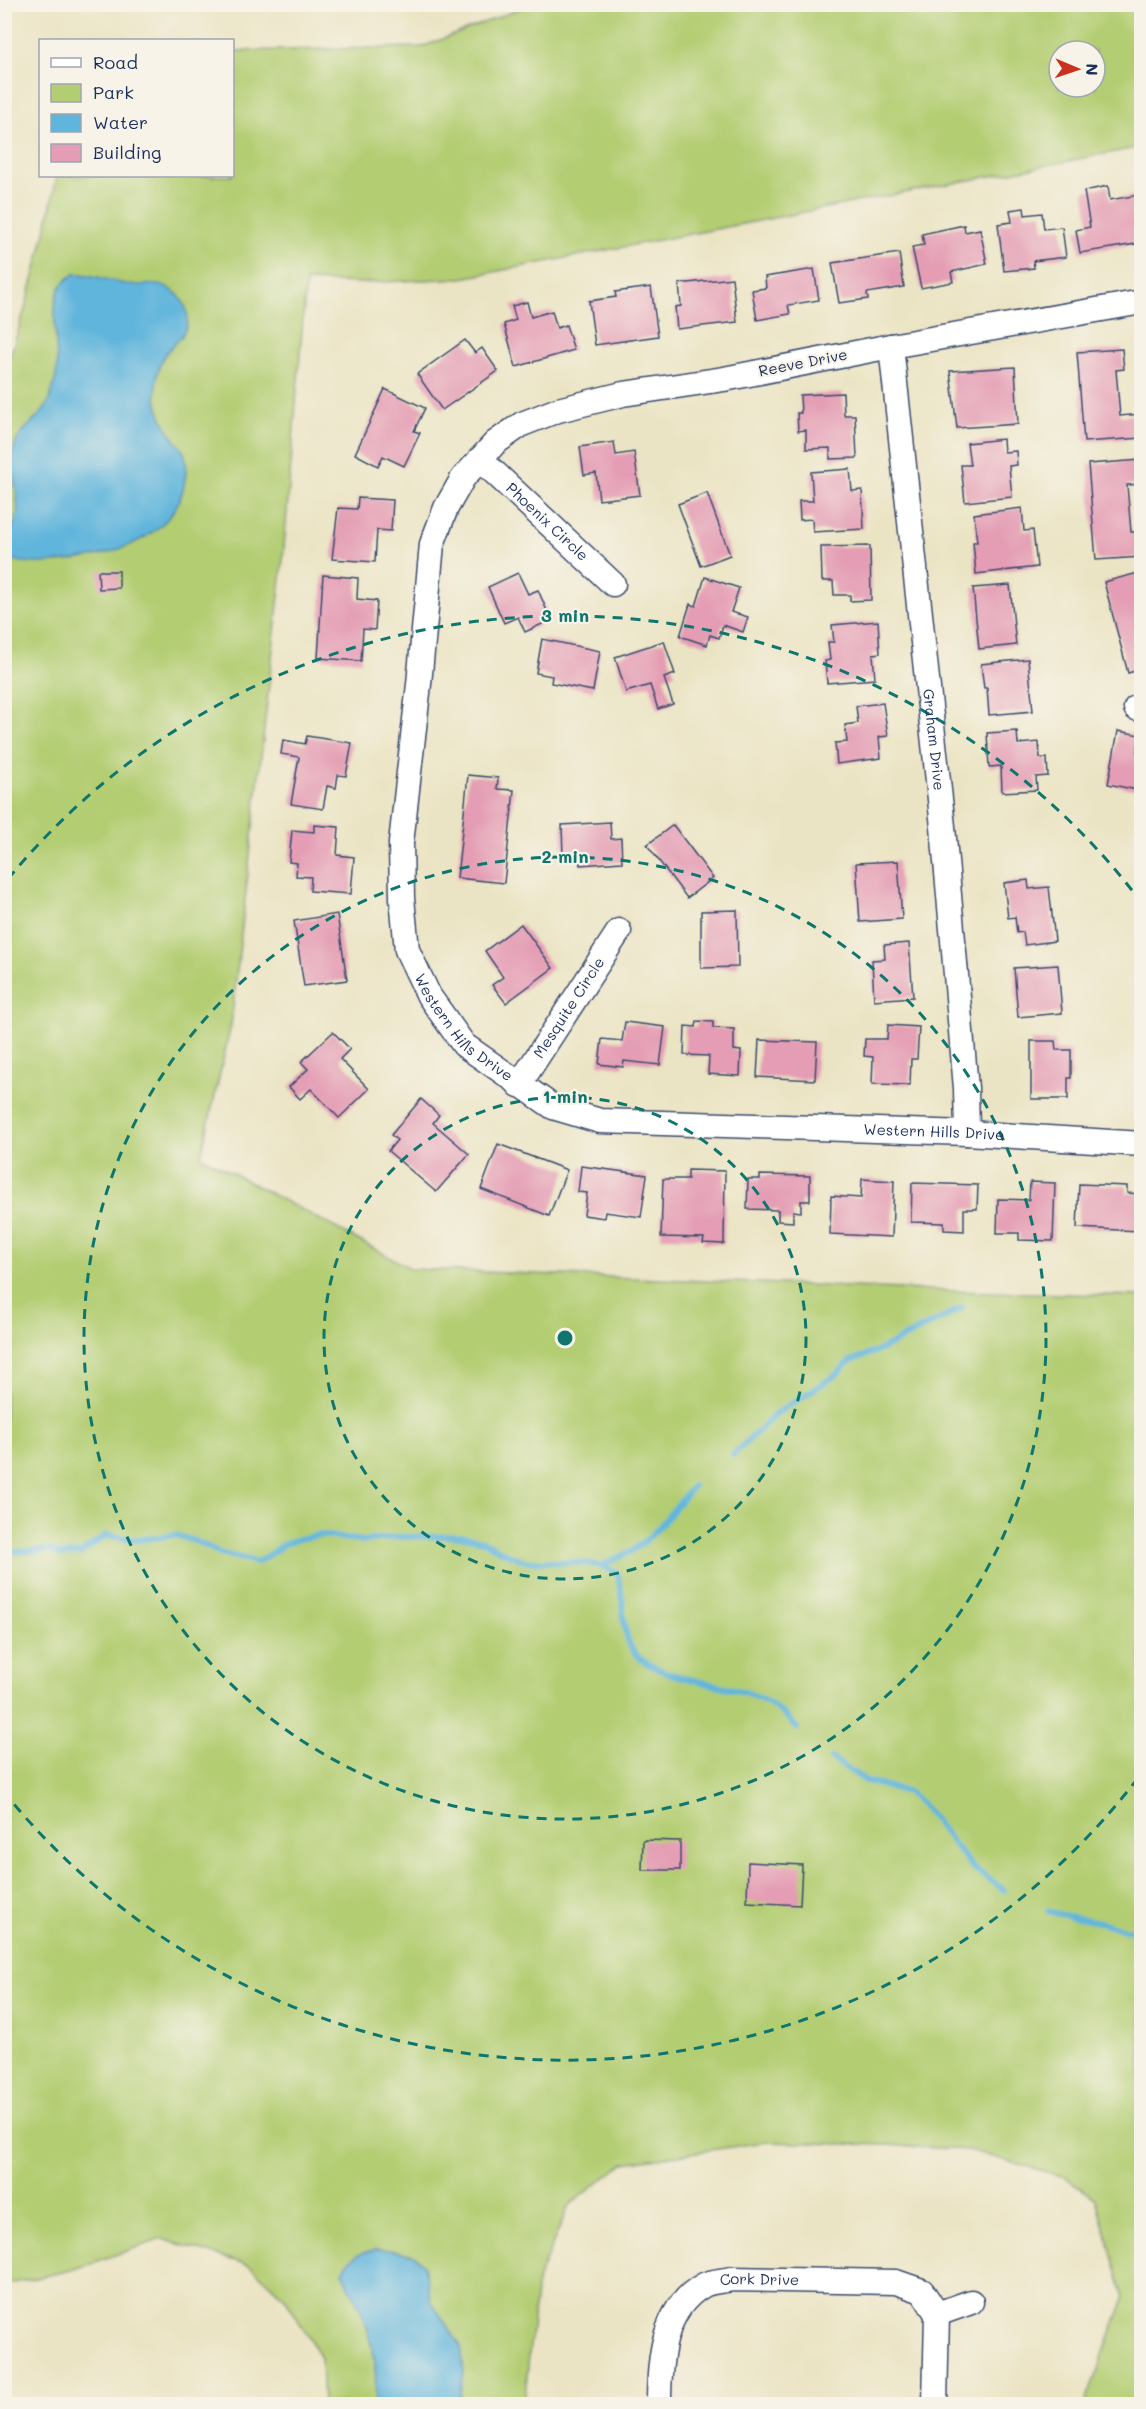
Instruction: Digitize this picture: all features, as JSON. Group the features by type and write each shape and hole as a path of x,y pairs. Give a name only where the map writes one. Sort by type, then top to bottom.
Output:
{"street":[{"name":"Reeve Drive","path":"480,459 495,443 522,424 558,410 623,394 724,379 891,346 1142,302"},
{"name":"Graham Drive","path":"891,346 943,827 966,1088 967,1133"},
{"name":"Phoenix Circle","path":"480,459 613,584"},
{"name":"Western Hills Drive","path":"480,459 457,488 446,508 432,544 401,843 402,898 407,950 429,996 464,1045 553,1107 600,1120 967,1133 1142,1144"},
{"name":"Mesquite Circle","path":"519,1085 619,931"},
{"name":"Cork Drive","path":"659,2404 662,2349 671,2320 685,2301 705,2285 731,2279 896,2282 922,2291 937,2314"},
{"path":"935,2404 937,2314 971,2302"}],"green space":[{"path":"532,4 1141,5 1141,147 462,278 362,283 306,281 283,559 231,1025 201,1156 412,1269 950,1291 1141,1296 1141,2404 1085,2404 1124,2298 1096,2199 1065,2177 969,2150 889,2145 764,2142 624,2163 569,2205 537,2281 524,2404 323,2404 321,2358 285,2298 249,2265 162,2239 71,2270 5,2285 4,373 34,276 57,177 234,177 234,51 422,47"}],"water":[{"path":"74,274 89,275 132,285 159,285 175,292 185,305 187,321 185,329 163,358 156,382 157,404 162,419 185,457 184,485 176,506 164,523 147,536 127,546 83,559 61,562 22,562 8,557 5,550 18,507 12,457 18,437 44,409 51,396 57,366 55,305 62,284"},
{"path":"376,2249 415,2255 424,2266 432,2303 461,2346 464,2373 458,2404 375,2404 376,2377 372,2343 359,2306 343,2272 352,2259"}],"building":[{"path":"4,73 10,73 7,107 12,107 10,130 4,130"},
{"path":"1108,186 1110,200 1138,195 1142,216 1142,243 1080,253 1076,230 1090,227 1084,191"},
{"path":"1024,208 1025,215 1042,213 1044,229 1062,227 1066,257 1033,261 1034,268 1004,271 998,224 1012,222 1010,210"},
{"path":"964,225 965,232 980,229 987,264 951,272 953,282 921,288 912,247 924,245 922,234"},
{"path":"899,253 904,287 867,293 868,299 839,303 832,263"},
{"path":"814,269 819,300 788,305 790,314 757,320 752,290 766,288 765,277"},
{"path":"732,278 737,322 677,329 675,307 681,306 679,284"},
{"path":"651,287 658,336 595,345 589,301 616,297 615,292"},
{"path":"527,302 531,317 552,311 557,328 566,325 574,350 516,367 504,324 516,320 512,306"},
{"path":"465,340 475,353 482,348 498,371 442,410 417,374"},
{"path":"1122,349 1124,369 1116,370 1120,416 1141,414 1142,438 1084,442 1077,352"},
{"path":"1015,367 1018,424 957,428 950,371"},
{"path":"385,389 425,408 414,431 420,433 404,466 383,456 378,466 355,454"},
{"path":"843,393 844,415 855,415 857,458 830,459 830,448 806,449 806,430 798,431 797,413 801,413 800,395"},
{"path":"1003,439 1004,452 1016,451 1017,465 1009,466 1012,497 965,502 961,465 970,465 967,443"},
{"path":"614,442 616,455 634,452 640,495 599,500 596,473 584,475 580,447"},
{"path":"1142,460 1142,484 1127,485 1131,532 1142,532 1142,557 1096,560 1088,464"},
{"path":"850,469 852,491 862,490 864,529 813,532 812,519 800,520 799,501 813,501 811,472"},
{"path":"707,493 730,555 701,566 678,504"},
{"path":"358,498 393,500 391,531 377,530 375,562 332,559 338,508 357,509"},
{"path":"1022,508 1024,531 1033,530 1037,567 976,574 973,542 977,542 974,514"},
{"path":"870,546 871,600 850,601 850,595 834,595 833,581 822,581 821,547"},
{"path":"98,571 119,571 119,588 99,589"},
{"path":"1142,572 1142,669 1128,673 1104,582"},
{"path":"518,573 528,594 538,590 551,620 525,632 518,617 504,623 488,587"},
{"path":"323,575 358,578 357,599 377,601 375,630 363,629 361,661 318,658"},
{"path":"705,577 739,588 731,612 748,617 743,632 723,625 719,638 710,635 707,645 680,636 690,604 696,606"},
{"path":"1010,585 1016,645 979,649 973,588"},
{"path":"878,621 880,653 873,654 875,679 827,683 825,661 830,660 828,642 834,642 832,625"},
{"path":"542,639 600,651 593,691 551,683 552,676 536,673"},
{"path":"664,641 675,674 664,678 673,704 658,709 650,685 626,692 615,657"},
{"path":"1028,659 1033,711 989,715 987,688 984,688 981,664"},
{"path":"883,703 888,736 879,737 881,758 837,764 835,743 847,742 845,725 858,723 856,706"},
{"path":"1017,731 1018,744 1039,742 1040,758 1047,758 1048,776 1036,777 1037,790 1002,792 1001,766 989,767 987,733"},
{"path":"1118,731 1140,735 1137,753 1142,754 1142,791 1108,784"},
{"path":"307,736 352,743 346,776 338,775 336,788 327,786 323,809 291,804 299,757 281,754 283,740 305,744"},
{"path":"468,775 498,778 497,789 514,790 504,883 457,878"},
{"path":"610,822 611,839 621,838 622,862 580,865 579,856 563,857 562,825"},
{"path":"314,825 339,827 337,855 354,857 351,894 310,891 311,877 296,876 297,863 289,862 292,830 314,832"},
{"path":"673,825 713,878 687,898 647,845"},
{"path":"898,861 902,919 860,922 856,863"},
{"path":"1028,880 1029,889 1049,887 1055,941 1025,945 1023,932 1017,933 1015,917 1008,918 1004,883"},
{"path":"737,910 738,967 701,968 701,911"},
{"path":"337,914 347,980 304,986 294,921"},
{"path":"521,924 553,968 506,1003 492,985 503,977 485,951"},
{"path":"909,943 913,997 874,1000 872,960 885,959 884,945"},
{"path":"1058,965 1062,1013 1018,1017 1014,968"},
{"path":"697,1021 713,1022 713,1028 734,1029 734,1050 741,1051 740,1076 708,1074 709,1056 684,1055 685,1026 696,1027"},
{"path":"625,1022 665,1027 660,1065 624,1061 623,1067 599,1064 602,1039 622,1041"},
{"path":"888,1025 919,1027 917,1059 911,1059 910,1085 872,1084 873,1057 864,1056 865,1039 887,1039"},
{"path":"333,1032 350,1049 340,1059 369,1089 339,1118 311,1089 300,1099 289,1087 308,1069 301,1062"},
{"path":"759,1040 817,1042 815,1080 757,1077"},
{"path":"1031,1041 1055,1041 1056,1050 1071,1050 1068,1099 1031,1099"},
{"path":"421,1099 439,1115 433,1123 469,1154 436,1192 388,1151 397,1140 391,1135"},
{"path":"498,1144 567,1170 549,1216 481,1189"},
{"path":"581,1166 647,1175 641,1217 605,1212 604,1218 584,1215 587,1193 578,1192"},
{"path":"688,1170 725,1171 724,1244 703,1243 704,1238 661,1237 663,1179 688,1179"},
{"path":"760,1175 810,1176 810,1201 801,1201 801,1212 793,1211 793,1222 778,1221 778,1210 747,1209 748,1179 760,1179"},
{"path":"862,1179 894,1181 892,1237 830,1234 831,1196 861,1198"},
{"path":"1030,1182 1055,1183 1053,1241 1019,1240 1019,1233 997,1233 998,1199 1029,1200"},
{"path":"912,1183 978,1185 977,1209 964,1209 964,1231 944,1230 944,1223 911,1222"},
{"path":"1079,1184 1127,1186 1127,1193 1142,1194 1140,1231 1077,1228"},
{"path":"643,1840 680,1841 680,1870 642,1870"},
{"path":"748,1862 802,1865 800,1905 747,1902"}],"waterway":[{"path":"733,1455 777,1413 836,1375 850,1361 880,1350 962,1308"},
{"path":"602,1566 631,1551 649,1538 693,1486"},
{"path":"4,1552 51,1550 61,1555 81,1553 106,1535 136,1540 176,1535 222,1554 258,1562 283,1545 298,1539 321,1535 363,1541 396,1537 461,1536 483,1541 526,1561 586,1563 602,1566 617,1573 625,1631 632,1649 641,1659 669,1673 753,1695 777,1709 797,1728"},
{"path":"831,1758 866,1781 908,1792 921,1803 972,1867 1004,1890"},
{"path":"1048,1911 1126,1929 1142,1930"}]}
